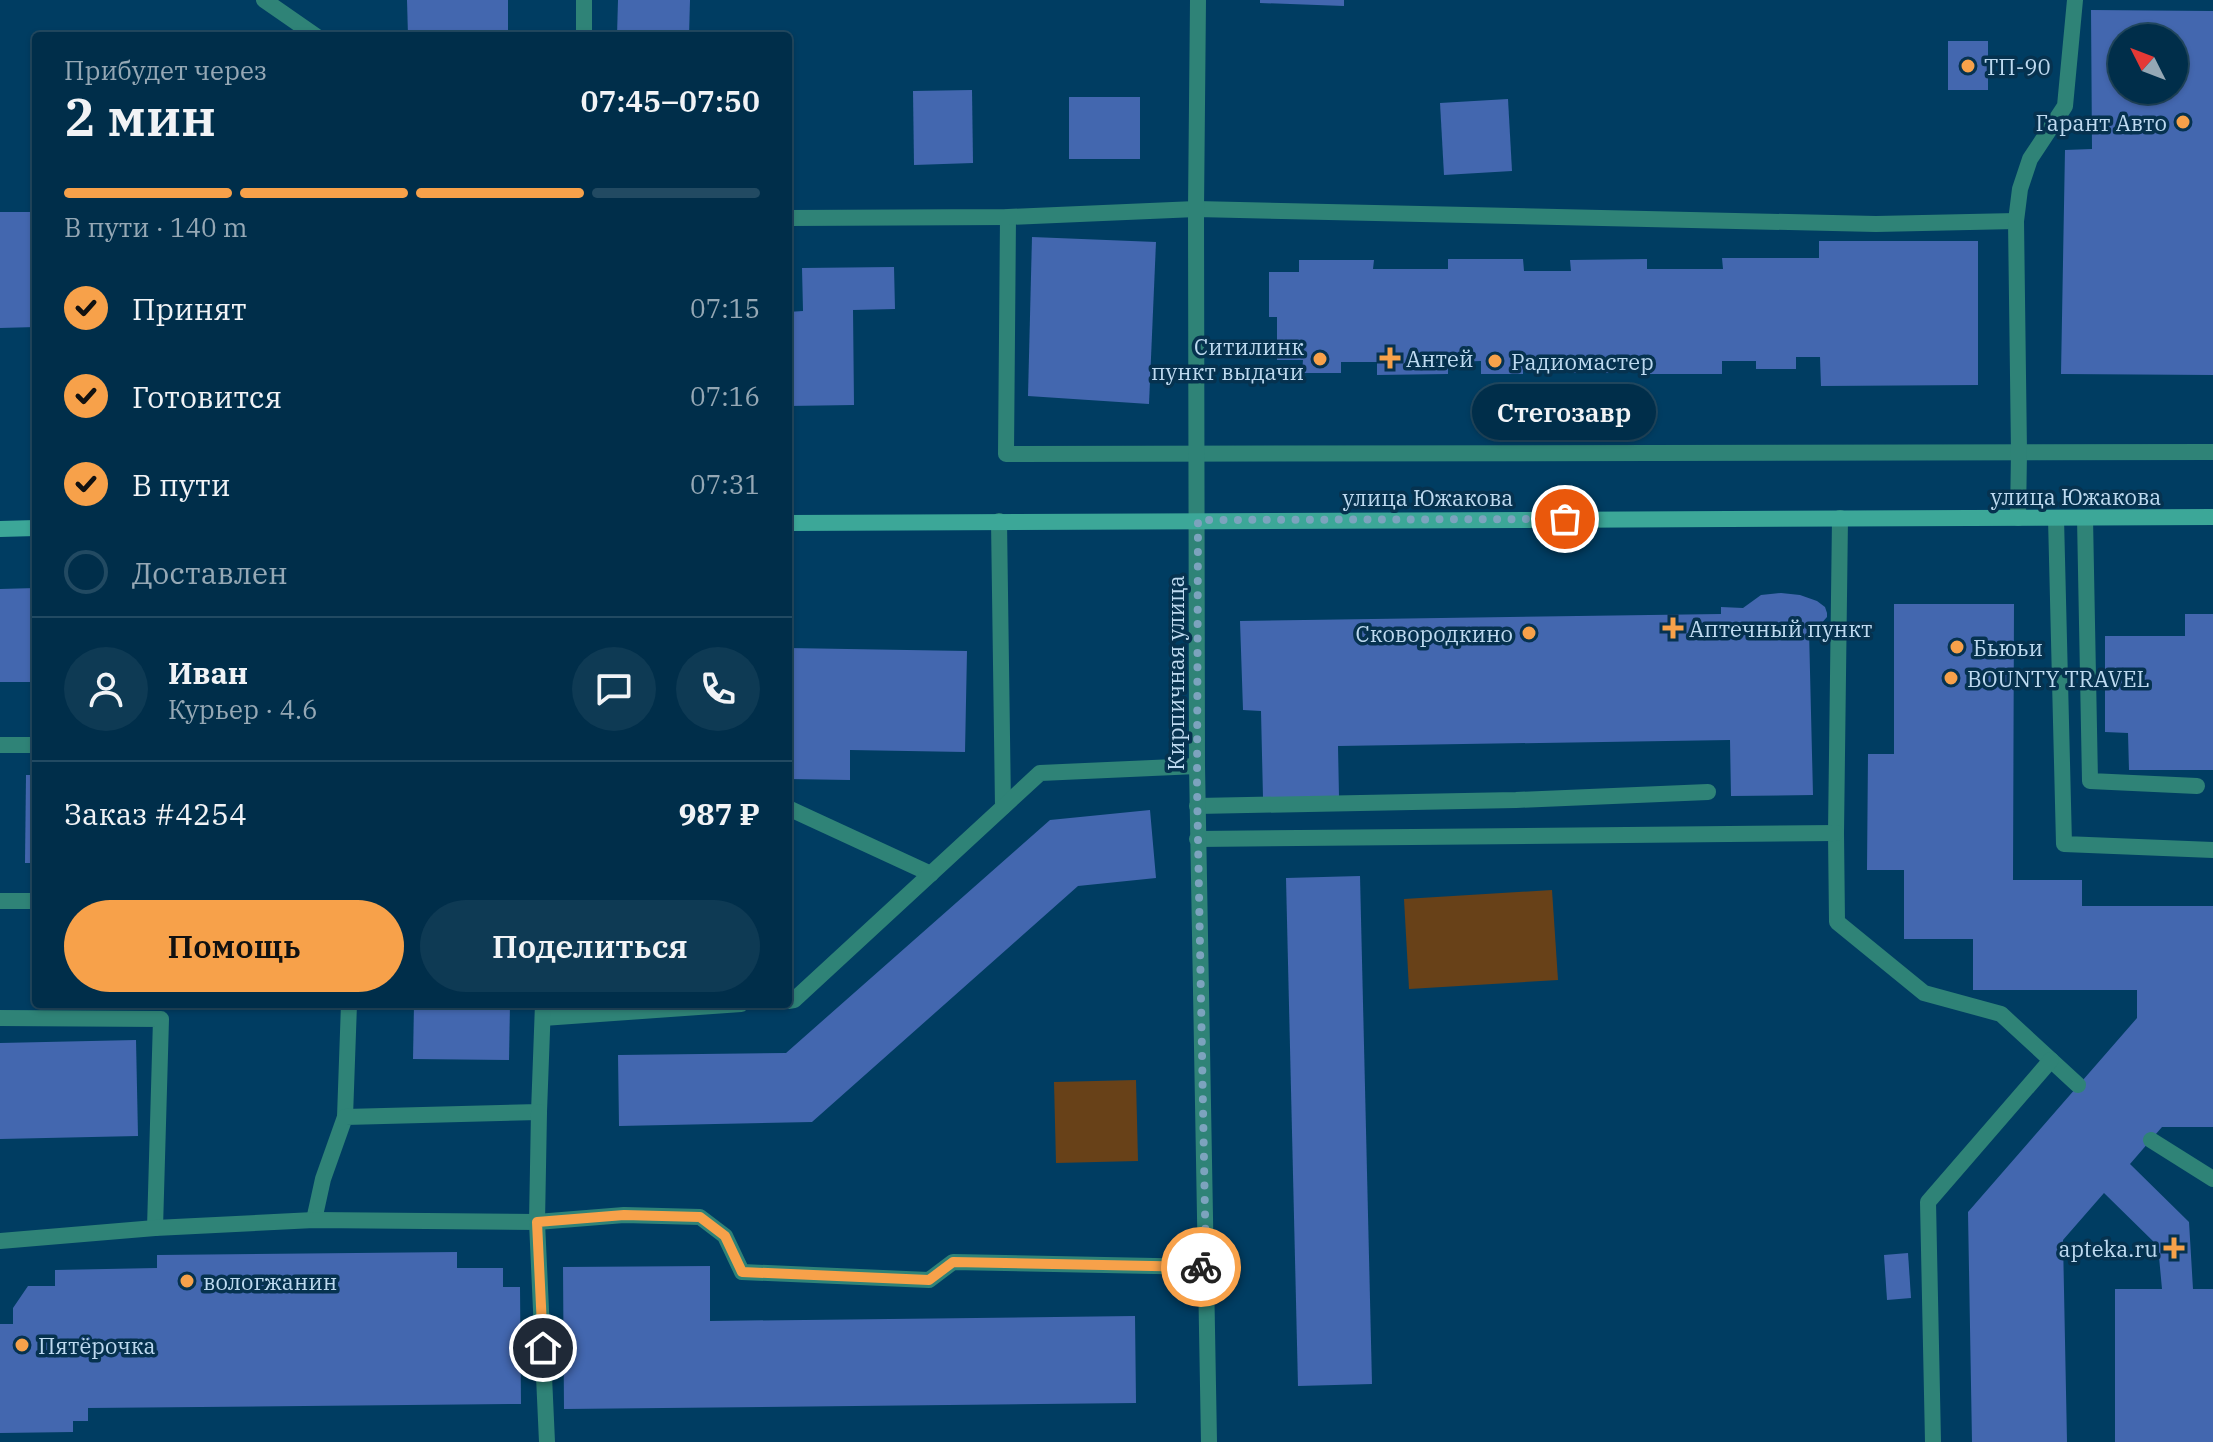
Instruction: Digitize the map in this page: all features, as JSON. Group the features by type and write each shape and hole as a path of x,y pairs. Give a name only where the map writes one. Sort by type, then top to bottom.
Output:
{"street":[{"path":"264,0 310,32"},
{"path":"584,0 584,32"},
{"name":"Кирпичная улица","path":"1198,0 1197,839 1209,1442"},
{"path":"2018,518 2016,221 2020,189 2030,159 2065,106 2075,0"},
{"path":"792,218 1008,217 1196,209 1876,224 2016,221"},
{"path":"1008,217 1006,454 2213,452"},
{"name":"улица Южакова","path":"792,523 2213,517"},
{"path":"1840,518 1837,922 1924,993 2001,1014 2078,1085"},
{"path":"2056,518 2064,844 2213,850"},
{"path":"2085,518 2090,781 2197,786"},
{"path":"999,521 1003,807"},
{"path":"0,529 32,528"},
{"path":"0,745 32,745"},
{"path":"792,1000 1040,773 1197,766"},
{"path":"1197,806 1516,800 1708,792"},
{"path":"792,810 931,874"},
{"path":"1197,839 1836,833"},
{"path":"0,901 32,901"},
{"path":"314,1220 323,1179 345,1117 349,1008"},
{"path":"547,1442 537,1222 543,1011 628,1008"},
{"path":"0,1018 161,1019 155,1228"},
{"path":"1933,1442 1928,1202 2051,1060"},
{"path":"345,1117 539,1112"},
{"path":"2151,1140 2213,1179"},
{"path":"0,1241 155,1228 314,1220 537,1222 624,1215 700,1217 725,1236 742,1272 929,1280 953,1262 1206,1267"}],"shaded area":[{"path":"1552,890 1558,980 1409,989 1404,899"},
{"path":"1136,1080 1138,1161 1056,1163 1054,1082"}],"building":[{"path":"407,0 508,0 508,32 408,32"},
{"path":"618,0 690,0 689,32 617,32"},
{"path":"1260,0 1344,0 1344,6 1260,3"},
{"path":"2091,10 2213,11 2213,375 2061,374 2065,150 2092,149"},
{"name":"ТП-90","path":"1948,41 1988,41 1988,90 1948,90"},
{"path":"972,90 973,163 914,165 913,91"},
{"path":"1069,97 1140,97 1140,159 1069,159"},
{"path":"1508,99 1512,171 1444,175 1440,103"},
{"path":"0,212 32,212 32,327 0,328"},
{"path":"1032,237 1156,242 1149,404 1028,396"},
{"path":"1819,241 1978,241 1978,385 1821,386 1820,357 1796,357 1796,369 1756,369 1756,361 1722,361 1722,374 1647,374 1647,363 1612,363 1612,373 1573,373 1572,358 1523,358 1523,374 1481,374 1481,361 1448,362 1448,374 1377,375 1377,362 1341,362 1341,373 1302,373 1303,360 1277,360 1277,317 1269,317 1269,272 1299,272 1299,260 1374,260 1373,269 1448,269 1448,259 1523,259 1524,271 1571,271 1570,260 1647,259 1647,269 1723,269 1722,258 1819,258"},
{"path":"894,267 895,309 853,310 854,405 792,406 792,312 803,311 802,268"},
{"path":"32,588 32,682 0,682 0,589"},
{"path":"1781,593 1817,601 1827,613 1819,626 1809,630 1813,795 1731,796 1730,740 1338,746 1339,797 1263,798 1261,711 1243,710 1240,621 1721,614 1721,607 1743,608 1761,595"},
{"path":"1894,604 2014,604 2013,880 2082,880 2082,906 2213,906 2213,1127 2162,1127 2130,1164 2189,1222 2193,1289 2213,1289 2213,1442 2115,1442 2115,1289 2162,1289 2158,1246 2104,1193 2063,1240 2067,1442 1972,1442 1968,1212 2137,1018 2137,990 1973,990 1973,939 1904,939 1904,870 1867,870 1868,754 1894,754"},
{"path":"2185,614 2213,614 2213,770 2129,770 2128,733 2105,732 2105,636 2185,636"},
{"path":"792,648 967,651 965,752 850,750 850,780 792,779"},
{"path":"26,775 32,775 32,863 25,863"},
{"path":"1150,810 1156,878 1078,886 812,1122 619,1126 618,1055 786,1053 1050,820"},
{"path":"1360,876 1372,1384 1298,1386 1286,878"},
{"path":"414,1008 510,1008 509,1060 413,1059"},
{"path":"136,1040 138,1136 0,1139 0,1043"},
{"path":"457,1252 457,1268 503,1268 503,1287 520,1287 521,1404 88,1408 88,1421 73,1421 73,1432 0,1433 0,1324 13,1324 13,1308 28,1286 55,1286 55,1270 157,1268 157,1255"},
{"path":"1908,1253 1911,1298 1887,1300 1884,1255"},
{"path":"710,1266 710,1321 1135,1316 1136,1403 564,1409 563,1267"}],"way so far":[{"path":"1201,1267 1206,1267 1197,786 1198,520 1565,519"}],"place":[{"name":"ТП-90","path":"1968,66"},
{"name":"Гарант Авто","path":"2183,122"},
{"name":"Антей","path":"1390,358"},
{"name":"Ситилинк пункт выдачи","path":"1320,359"},
{"name":"Радиомастер","path":"1495,361"},
{"name":"Стегозавр","path":"1565,519"},
{"name":"Аптечный пункт","path":"1673,628"},
{"name":"Сковородкино","path":"1529,633"},
{"name":"Бьюьи","path":"1957,647"},
{"name":"BOUNTY TRAVEL","path":"1951,678"},
{"name":"apteka.ru","path":"2174,1248"},
{"name":"вологжанин","path":"187,1281"},
{"name":"Пятёрочка","path":"22,1345"}],"route":[{"path":"543,1348 537,1222 624,1215 700,1217 725,1236 742,1272 929,1280 953,1262 1201,1267"}]}
